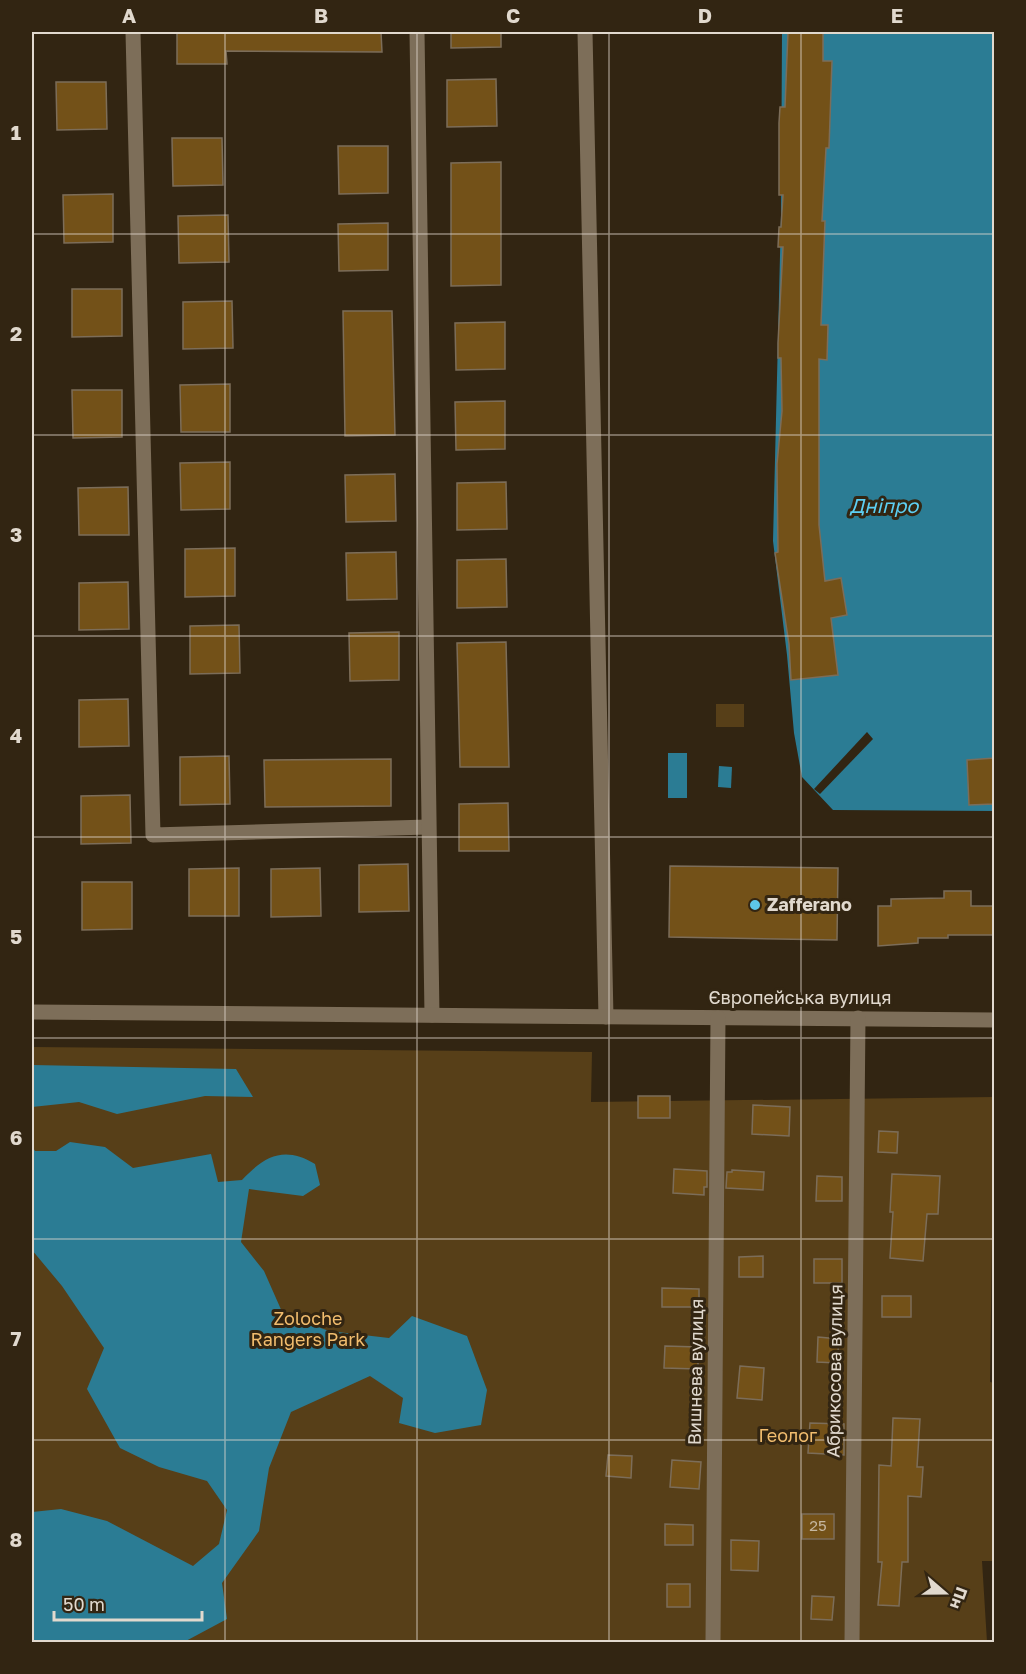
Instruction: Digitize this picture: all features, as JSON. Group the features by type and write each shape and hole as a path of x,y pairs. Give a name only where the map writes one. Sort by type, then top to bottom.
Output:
{"street":[{"path":"133,32 153,835 428,827"},
{"path":"417,32 432,1015"},
{"path":"585,32 606,1017"},
{"name":"Європейська вулиця","path":"32,1012 994,1020"},
{"name":"Вишнева вулиця","path":"713,1642 718,1017"},
{"name":"Абрикосова вулиця","path":"852,1642 858,1018"}],"green space":[{"path":"716,704 744,704 744,727 716,727"},
{"path":"32,1047 592,1052 591,1102 994,1097 990,1382 994,1383 994,1561 982,1561 987,1642 32,1642"}],"water":[{"name":"Дніпро","path":"782,32 994,32 994,811 833,810 802,777 794,733 773,541 781,215"},
{"path":"668,753 687,753 687,798 668,798"},
{"path":"719,766 732,767 731,788 718,787"},
{"path":"32,1065 236,1069 253,1097 205,1096 117,1114 79,1102 32,1107"},
{"path":"70,1142 105,1147 133,1168 211,1154 218,1182 242,1180 259,1164 276,1156 294,1155 315,1164 320,1185 303,1196 249,1189 241,1242 264,1271 283,1314 329,1331 389,1338 412,1316 467,1336 487,1390 481,1425 435,1433 399,1423 403,1398 370,1376 291,1412 269,1468 259,1531 222,1583 227,1619 184,1642 32,1642 32,1512 61,1509 107,1521 193,1566 219,1544 227,1510 207,1481 159,1467 120,1448 87,1389 104,1348 62,1286 32,1250 32,1146 35,1151 56,1151"}],"pier":[{"path":"867,732 873,739 820,794 814,789"}],"building":[{"path":"177,32 381,32 382,52 226,51 227,64 177,64"},
{"path":"451,32 501,32 501,47 451,48"},
{"path":"788,32 823,32 823,61 832,61 829,148 826,148 822,221 825,221 821,325 828,325 827,360 819,359 819,525 825,581 841,578 847,615 831,618 838,675 791,680 789,644 775,553 778,552 777,464 782,411 781,358 778,358 783,247 778,247 783,195 779,195 779,123 780,107 785,107"},
{"path":"496,79 497,126 447,127 447,80"},
{"path":"56,82 106,82 107,129 57,130"},
{"path":"172,138 222,138 223,185 173,186"},
{"path":"338,146 388,146 388,193 339,194"},
{"path":"501,162 501,285 451,286 451,163"},
{"path":"113,194 113,242 64,243 63,195"},
{"path":"228,215 229,262 179,263 178,216"},
{"path":"388,223 388,270 339,271 338,224"},
{"path":"72,289 122,289 122,336 72,337"},
{"path":"232,301 233,348 183,349 183,302"},
{"path":"343,311 392,311 395,435 345,436"},
{"path":"505,322 505,369 456,370 455,323"},
{"path":"230,384 230,432 181,432 180,385"},
{"path":"72,390 122,390 122,437 73,438"},
{"path":"505,401 505,449 456,450 455,402"},
{"path":"230,462 230,509 181,510 180,463"},
{"path":"395,474 396,521 346,522 345,475"},
{"path":"506,482 507,529 457,530 457,483"},
{"path":"128,487 129,535 79,535 78,488"},
{"path":"235,548 235,596 185,597 185,549"},
{"path":"396,552 397,599 347,600 346,553"},
{"path":"506,559 507,607 457,608 457,560"},
{"path":"128,582 129,629 79,630 79,583"},
{"path":"239,625 240,673 190,674 190,626"},
{"path":"399,632 399,680 350,681 349,633"},
{"path":"506,642 509,767 460,767 457,643"},
{"path":"128,699 129,746 79,747 79,700"},
{"path":"229,756 230,804 180,805 180,757"},
{"path":"994,758 994,804 969,805 967,760"},
{"path":"391,759 391,806 265,807 264,760"},
{"path":"130,795 131,843 81,844 81,796"},
{"path":"508,803 509,851 459,851 459,804"},
{"path":"408,864 409,911 359,912 359,865"},
{"path":"670,866 838,868 837,940 669,937"},
{"path":"239,868 239,916 189,916 189,869"},
{"path":"320,868 321,916 271,917 271,869"},
{"path":"82,882 132,882 132,929 82,930"},
{"path":"944,891 971,891 971,906 994,906 994,935 948,935 948,938 918,938 918,943 878,946 878,906 891,906 891,899 944,898"},
{"path":"638,1096 670,1096 670,1118 638,1118"},
{"path":"753,1105 790,1107 789,1136 752,1134"},
{"path":"879,1131 898,1132 897,1153 878,1152"},
{"path":"674,1169 707,1171 707,1187 704,1187 704,1195 673,1193"},
{"path":"732,1170 764,1172 763,1190 726,1188 727,1172 732,1172"},
{"path":"892,1174 940,1176 938,1214 927,1214 923,1261 890,1258 893,1212 890,1212"},
{"path":"817,1176 842,1177 842,1201 816,1201"},
{"path":"763,1256 763,1277 739,1277 739,1257"},
{"path":"814,1259 842,1259 842,1283 814,1283"},
{"path":"662,1288 699,1289 699,1307 662,1307"},
{"path":"882,1296 911,1296 911,1317 882,1317"},
{"path":"818,1337 839,1339 837,1363 817,1362"},
{"path":"665,1346 698,1347 698,1369 664,1368"},
{"path":"740,1366 764,1368 762,1400 737,1398"},
{"path":"893,1418 920,1419 917,1467 923,1467 921,1497 908,1496 908,1562 902,1562 899,1606 878,1605 882,1562 878,1562 879,1465 891,1466"},
{"path":"810,1423 844,1424 844,1455 808,1453"},
{"path":"608,1455 632,1456 631,1478 606,1476"},
{"path":"672,1460 701,1462 699,1489 670,1487"},
{"path":"802,1514 834,1514 834,1539 802,1539"},
{"path":"665,1524 693,1525 693,1545 665,1545"},
{"path":"731,1540 759,1541 758,1571 731,1570"},
{"path":"667,1584 690,1584 690,1607 667,1607"},
{"path":"812,1596 834,1597 832,1620 811,1619"}],"place":[{"name":"Zafferano","path":"755,905"}],"park label":[{"name":"Zoloche Rangers Park","path":"308,1329"},
{"name":"Геолог","path":"788,1436"}]}
